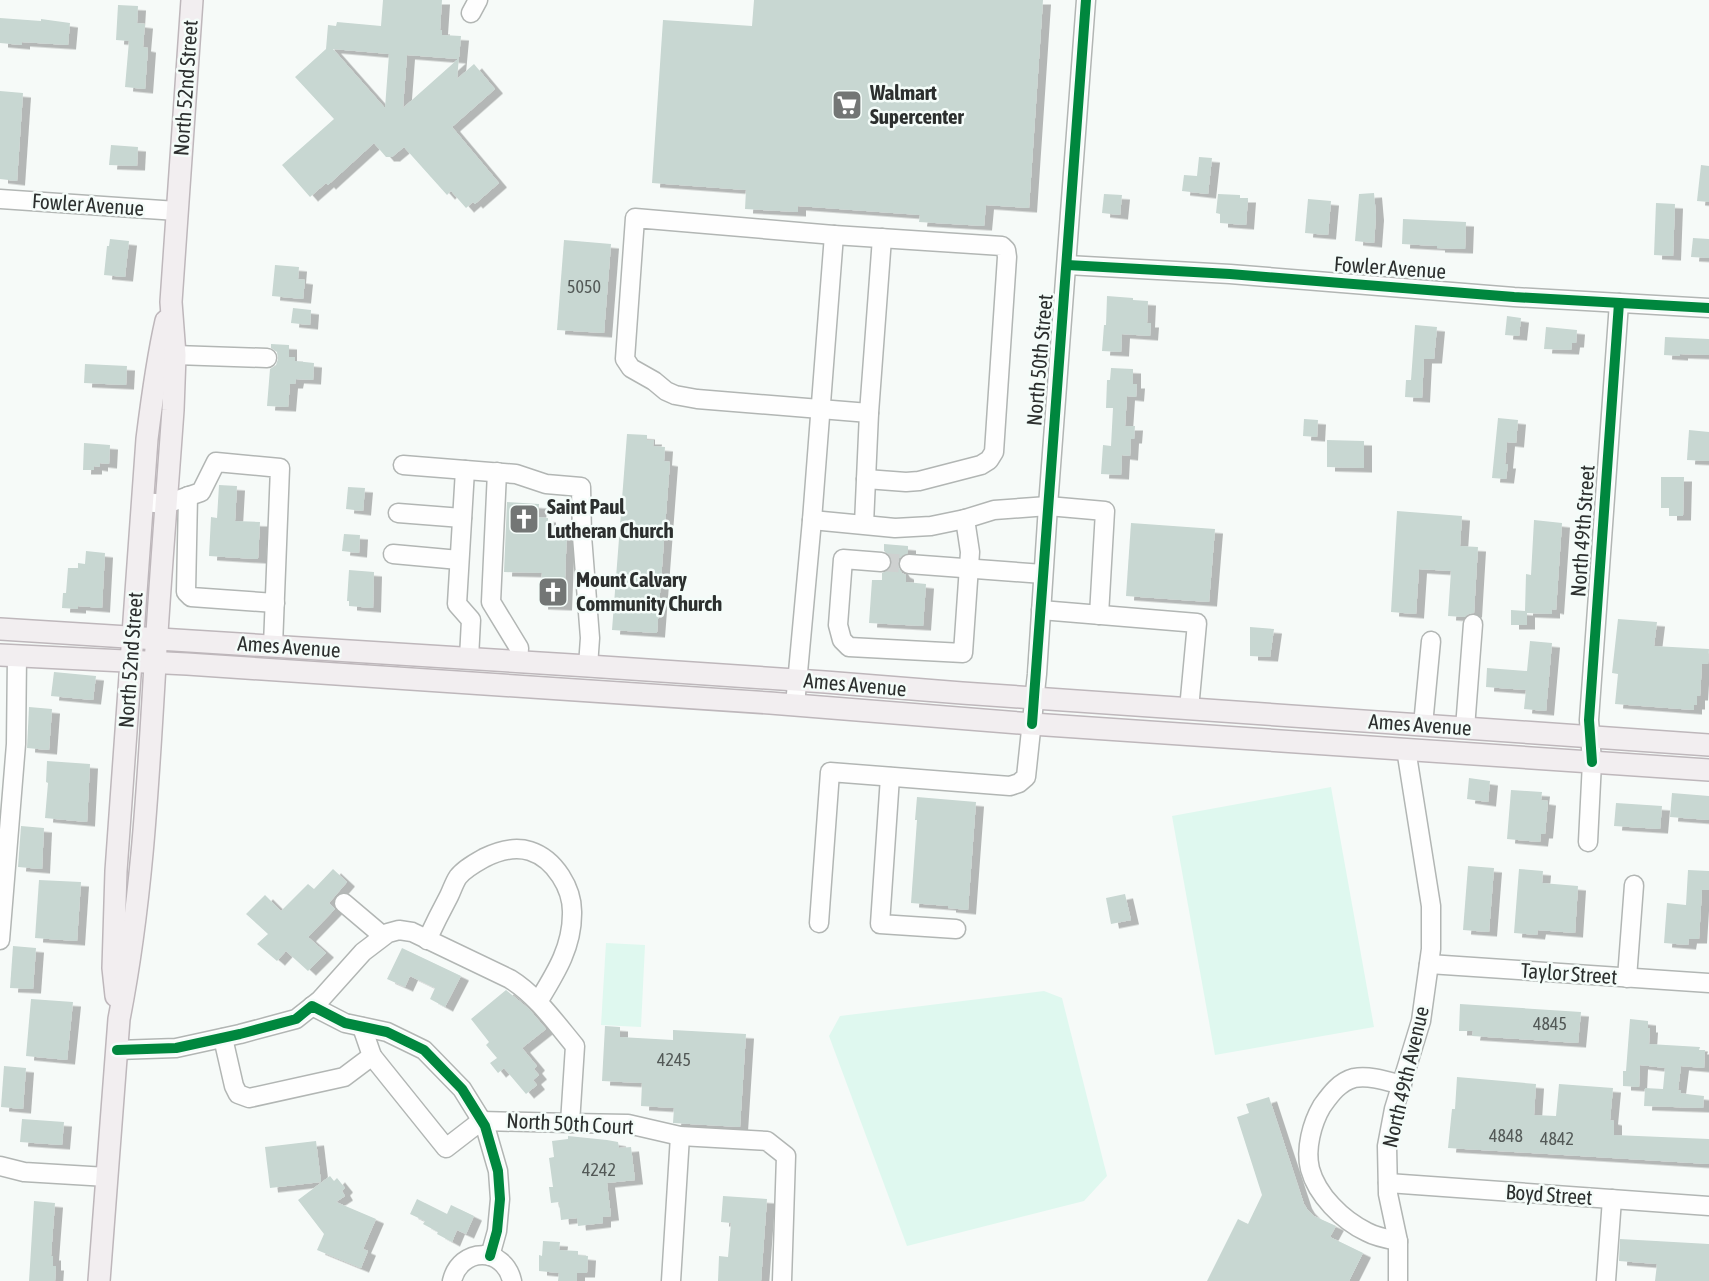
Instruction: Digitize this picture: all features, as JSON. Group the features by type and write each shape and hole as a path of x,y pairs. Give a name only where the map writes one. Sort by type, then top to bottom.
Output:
{"main road":[{"name":"North 52nd Street","path":"99,1281 119,1019 127,979 143,847 173,410 175,355 171,302 192,0"},
{"name":"North 52nd Street","path":"119,1019 113,968 121,781 147,439 160,346 171,302"},
{"name":"Ames Avenue","path":"0,629 797,680 1709,745"},
{"name":"Ames Avenue","path":"9,655 795,705 1032,724 1709,770"}],"street":[{"name":"North 50th Street","path":"819,923 830,772 1010,786 1026,777 1035,698 1086,0"},
{"name":"Fowler Avenue","path":"0,199 177,211"},
{"path":"866,479 919,481 981,465 989,460 994,452 1006,250 1002,246 635,218 625,359 631,368 675,395 869,413"},
{"path":"795,705 834,235"},
{"path":"864,524 882,238"},
{"name":"Fowler Avenue","path":"1067,265 1709,308"},
{"name":"North 49th Street","path":"1588,842 1592,762 1589,720 1619,303"},
{"path":"175,355 267,358"},
{"path":"142,502 166,504 201,492 216,461 280,468 273,646"},
{"path":"403,465 516,474 546,484 581,487 590,638 588,666"},
{"path":"465,470 457,604 471,620 483,684"},
{"path":"497,472 491,602 519,648 518,662"},
{"path":"188,496 186,592 191,597 275,603"},
{"path":"812,520 895,528 931,526 994,510 1048,506 1105,511 1099,615"},
{"path":"398,513 462,518"},
{"path":"881,562 843,559 838,625 842,640 849,647 963,653 970,552 965,519"},
{"path":"393,554 459,560"},
{"path":"909,564 1043,573"},
{"path":"1041,610 1197,623 1189,709"},
{"path":"471,620 502,622"},
{"path":"1465,728 1473,624"},
{"path":"1423,725 1431,641"},
{"path":"0,940 16,744 9,655"},
{"name":"North 49th Avenue","path":"1398,1281 1398,1241 1388,1194 1387,1146 1394,1109 1422,1021 1431,949 1431,905 1406,749"},
{"path":"890,777 880,923 956,929"},
{"path":"427,940 458,877 474,863 497,852 512,849 530,851 550,863 563,880 571,898 573,915 564,958 538,1002"},
{"path":"1627,978 1634,885"},
{"path":"344,903 383,936"},
{"path":"117,1050 176,1048 296,1019 320,1000 363,952 383,936 399,930 412,932 520,985 575,1046 570,1123"},
{"name":"Taylor Street","path":"1429,964 1709,983"},
{"path":"312,1006 345,1023 387,1032 424,1050 462,1089 485,1126 498,1171 500,1199 497,1231 489,1256"},
{"path":"362,1027 372,1056 446,1148 481,1121"},
{"path":"223,1038 234,1086 238,1094 249,1098 344,1077 372,1056"},
{"path":"1398,1241 1366,1232 1344,1217 1331,1203 1318,1186 1310,1167 1309,1145 1315,1117 1333,1090 1353,1078 1372,1078 1402,1085"},
{"name":"North 50th Court","path":"481,1121 628,1124 680,1136 766,1141 786,1156 782,1281"},
{"path":"671,1281 680,1136"},
{"path":"0,1166 24,1172 107,1177"},
{"name":"Boyd Street","path":"1388,1183 1709,1206"},
{"path":"1606,1281 1612,1199"},
{"path":"452,1281 462,1262 480,1255 499,1260 507,1268 512,1281"}],"green space":[{"path":"1331,787 1374,1027 1215,1055 1172,816"},
{"path":"606,943 645,945 641,1027 601,1025"},
{"path":"1044,991 1062,998 1107,1176 1084,1201 907,1246 829,1036 840,1016"}],"building":[{"path":"383,0 442,0 442,35 461,36 457,79 474,64 495,89 452,127 499,183 475,204 473,202 466,208 451,191 447,195 404,147 392,157 386,157 374,143 328,185 326,183 310,197 282,165 334,119 295,77 326,49 328,25 336,26 337,22 381,26","holes":["333,49 389,54 385,108","407,55 458,59 403,108"]},
{"name":"Walmart Supercenter","path":"754,0 1043,0 1029,208 986,205 984,226 919,222 920,215 798,206 798,212 745,209 746,190 652,183 663,20 752,26"},
{"path":"118,5 138,6 137,23 145,24 143,47 148,48 145,89 125,87 129,41 116,40"},
{"path":"0,18 70,23 68,45 0,43"},
{"path":"0,91 23,93 17,181 0,179"},
{"path":"111,145 138,147 137,166 109,165"},
{"path":"1199,157 1212,158 1208,194 1182,191 1184,175 1197,176"},
{"path":"1701,165 1709,166 1709,202 1697,201"},
{"path":"1374,193 1374,243 1355,241 1359,194"},
{"path":"1104,194 1122,195 1120,215 1102,213"},
{"path":"1218,194 1248,198 1246,225 1220,223 1220,214 1216,213"},
{"path":"1308,199 1331,201 1328,235 1305,233"},
{"path":"1656,203 1675,204 1673,256 1654,255"},
{"path":"1403,219 1466,222 1465,249 1402,244"},
{"path":"1693,238 1709,239 1709,258 1691,257"},
{"path":"110,239 129,241 125,277 104,275"},
{"path":"564,240 611,244 604,333 557,330"},
{"path":"275,265 299,267 298,279 305,280 303,299 272,296"},
{"path":"1107,296 1148,301 1147,323 1151,323 1150,336 1122,334 1121,352 1102,351"},
{"path":"293,308 311,310 310,325 291,323"},
{"path":"1507,316 1521,318 1519,336 1505,335"},
{"path":"1415,325 1437,327 1434,359 1424,359 1422,398 1405,397 1406,380 1411,380"},
{"path":"1546,327 1577,330 1576,343 1572,343 1571,350 1544,349"},
{"path":"1665,337 1709,339 1709,355 1664,355"},
{"path":"271,344 289,345 289,357 295,357 295,361 314,363 313,380 296,379 295,384 290,384 288,407 267,406 270,369 276,365 278,359"},
{"path":"85,364 127,366 126,385 84,383"},
{"path":"1111,368 1133,369 1133,384 1137,384 1136,397 1127,396 1125,426 1135,426 1130,456 1122,455 1121,475 1101,474 1103,445 1111,446 1113,408 1106,408 1107,380 1110,380"},
{"path":"1498,418 1518,420 1516,443 1507,442 1506,479 1492,478"},
{"path":"1304,419 1318,420 1317,437 1303,436"},
{"path":"1689,430 1709,432 1709,461 1687,460"},
{"path":"627,434 647,435 647,440 654,440 653,446 665,447 664,461 670,462 657,633 612,630"},
{"path":"1327,440 1364,441 1364,468 1327,467"},
{"path":"84,443 110,445 109,464 100,463 100,467 94,466 94,470 83,470"},
{"path":"1661,477 1684,477 1683,516 1669,516 1669,508 1661,508"},
{"path":"219,485 237,486 235,521 260,522 258,559 209,556 211,517 217,518"},
{"path":"348,487 365,488 363,511 346,509"},
{"path":"507,502 539,504 538,517 548,518 548,528 567,529 564,606 540,605 542,573 504,572"},
{"path":"1397,511 1462,516 1460,546 1478,547 1474,613 1464,617 1448,616 1451,571 1419,569 1416,614 1391,612"},
{"path":"1534,520 1562,523 1556,610 1552,609 1552,614 1527,613 1527,625 1511,625 1511,610 1525,611 1526,574 1531,575"},
{"path":"1131,523 1215,529 1209,602 1126,596"},
{"path":"344,534 360,535 359,553 342,551"},
{"path":"884,544 908,546 908,553 899,558 899,568 906,575 906,582 926,584 923,626 869,623 872,580 882,580 882,573 890,569 892,564 891,557 884,551"},
{"path":"86,551 105,553 102,608 62,608 68,568 78,568 78,563 85,564"},
{"path":"349,570 374,572 373,608 349,606"},
{"path":"1618,619 1657,622 1654,646 1709,649 1708,664 1702,664 1700,696 1697,696 1694,710 1615,704 1618,674 1612,673"},
{"path":"1250,627 1274,629 1270,657 1250,656"},
{"path":"1530,641 1552,643 1546,711 1524,709 1526,690 1486,687 1487,668 1527,671"},
{"path":"54,672 96,676 93,700 51,696"},
{"path":"29,707 52,709 49,750 27,748"},
{"path":"47,761 90,764 87,822 45,818"},
{"path":"1469,778 1490,781 1488,802 1467,799"},
{"path":"1511,790 1542,792 1541,800 1548,801 1545,834 1541,834 1540,842 1507,839"},
{"path":"1672,793 1709,796 1709,820 1670,817"},
{"path":"917,797 976,802 968,910 911,903"},
{"path":"1616,803 1662,806 1660,829 1614,826"},
{"path":"21,826 44,828 42,869 18,867"},
{"path":"1468,866 1494,868 1489,932 1463,930"},
{"path":"333,869 347,882 329,903 335,909 308,937 326,953 308,971 286,951 277,961 257,944 268,934 246,914 265,895 281,911 308,884 314,889"},
{"path":"1519,869 1543,871 1542,883 1578,886 1575,933 1538,930 1537,935 1514,933"},
{"path":"1688,870 1709,871 1709,890 1702,890 1699,939 1689,939 1688,945 1664,943 1667,903 1686,905"},
{"path":"39,880 81,882 77,941 35,938"},
{"path":"1125,894 1131,920 1111,924 1106,898"},
{"path":"13,946 36,948 33,989 10,988"},
{"path":"402,948 461,976 445,1007 430,999 435,988 410,976 405,987 387,979"},
{"path":"506,990 529,1009 546,1029 522,1048 537,1066 534,1069 539,1075 533,1080 537,1085 526,1094 504,1068 498,1073 490,1063 497,1058 486,1045 489,1042 471,1019"},
{"path":"31,999 73,1002 67,1060 26,1056"},
{"path":"1460,1004 1581,1012 1578,1043 1472,1036 1473,1031 1459,1031"},
{"path":"1630,1019 1648,1021 1649,1044 1700,1047 1699,1050 1705,1050 1704,1068 1681,1066 1678,1090 1681,1090 1680,1093 1704,1096 1703,1108 1644,1106 1645,1088 1663,1089 1665,1068 1640,1065 1639,1087 1623,1086"},
{"path":"605,1026 620,1027 620,1037 673,1040 673,1030 746,1034 740,1127 673,1123 674,1108 641,1106 642,1083 602,1081"},
{"path":"4,1066 26,1068 23,1109 1,1107"},
{"path":"1457,1077 1536,1084 1534,1115 1556,1116 1559,1084 1613,1088 1610,1120 1614,1121 1614,1135 1709,1139 1709,1164 1448,1148"},
{"path":"1269,1097 1307,1209 1314,1216 1336,1226 1330,1237 1363,1253 1349,1281 1207,1281 1238,1219 1248,1224 1262,1195 1237,1117 1249,1113 1246,1104"},
{"path":"22,1119 64,1122 62,1145 20,1142"},
{"path":"568,1136 618,1142 619,1148 631,1147 635,1180 607,1183 611,1216 603,1217 603,1223 578,1226 577,1218 561,1220 559,1202 551,1203 549,1187 553,1187 549,1158 554,1157 552,1141 568,1139"},
{"path":"316,1141 321,1182 270,1188 265,1147"},
{"path":"330,1176 334,1181 337,1178 345,1188 342,1191 345,1196 336,1202 376,1219 363,1249 368,1251 361,1268 317,1250 324,1234 298,1200"},
{"path":"723,1196 767,1199 761,1281 718,1281 719,1256 728,1257 731,1223 721,1222"},
{"path":"417,1199 447,1214 451,1205 474,1216 466,1234 457,1230 452,1242 423,1224 425,1221 410,1214"},
{"path":"34,1201 55,1203 51,1256 53,1266 56,1266 55,1281 29,1281"},
{"path":"1620,1239 1709,1244 1709,1281 1655,1281 1657,1264 1619,1261"},
{"path":"543,1241 560,1242 559,1250 578,1251 578,1255 588,1256 587,1273 577,1273 577,1281 558,1281 559,1273 539,1271 539,1255 542,1256"}],"tunnel":[{"path":"881,562 909,564"}],"cycle path":[{"path":"1032,724 1086,0"},
{"path":"1067,265 1709,308"},
{"path":"1592,762 1589,720 1619,303"},
{"path":"117,1050 176,1048 240,1034 296,1019 312,1006 345,1023 387,1032 424,1050 462,1089 485,1126 498,1171 500,1199 497,1231 490,1256"}],"place":[{"name":"Walmart Supercenter","path":"847,105"},
{"name":"Saint Paul Lutheran Church","path":"524,519"},
{"name":"Mount Calvary Community Church","path":"553,592"}]}
